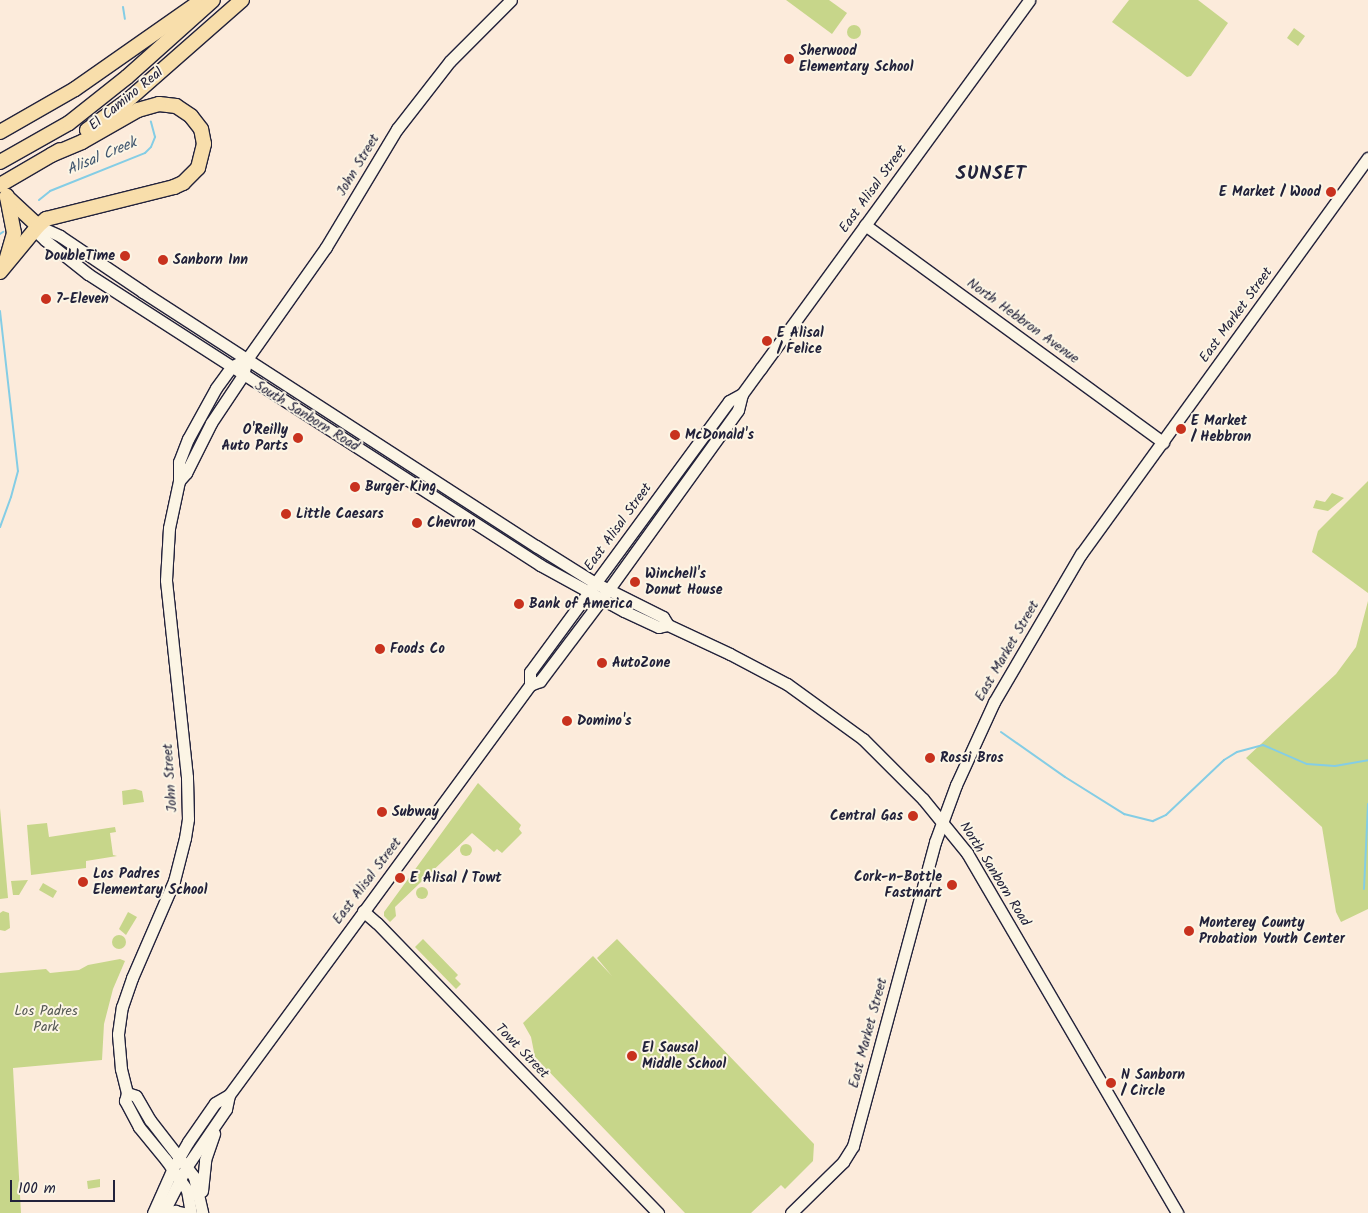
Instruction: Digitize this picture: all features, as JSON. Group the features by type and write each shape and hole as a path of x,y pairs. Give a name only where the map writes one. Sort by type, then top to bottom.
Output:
{"highway":[{"path":"0,132 75,89 202,0"},
{"name":"El Camino Real","path":"0,162 69,122 127,77 213,0"},
{"name":"El Camino Real","path":"4,188 127,101 242,0"},
{"path":"1,271 38,226 53,216 178,186 198,168 204,144 201,129 191,116 176,106 159,104 138,110 82,142 52,155"},
{"path":"1,271 14,233 4,188"},
{"name":"South Sanborn Road","path":"4,188 38,226"}],"main road":[{"name":"John Street","path":"179,481 186,473 211,423 243,375 247,359 326,247 373,165 410,110 450,61 511,0"},
{"name":"East Alisal Street","path":"152,1213 179,1155 215,1104 229,1095 530,685 540,681 601,600 738,410 742,394 1029,0"},
{"name":"East Market Street","path":"790,1213 843,1162 853,1146 942,820 994,702 1081,554 1368,158"},
{"name":"North Hebbron Avenue","path":"865,225 1162,442"},
{"name":"South Sanborn Road","path":"38,226 60,236 595,583"},
{"name":"South Sanborn Road","path":"38,226 40,235 45,240 88,274 540,565 588,593"},
{"name":"John Street","path":"191,1213 189,1196 180,1178 133,1118 125,1102 127,1093 118,1050 122,1007 132,978 174,880 186,838 188,819 187,777 166,580 169,528 179,481 180,462 188,439 201,414 231,367 247,359"},
{"name":"East Alisal Street","path":"530,685 530,672 729,401 742,394"},
{"name":"North Sanborn Road","path":"595,583 663,617 668,625 763,670 839,720 893,767 942,820 981,877 1177,1213"},
{"name":"North Sanborn Road","path":"588,593 659,627 668,625"},
{"name":"Towt Street","path":"363,911 377,923 658,1213"},
{"path":"127,1093 136,1096 150,1120 187,1166 196,1180 201,1208"},
{"name":"East Alisal Street","path":"163,1213 187,1166 226,1109 229,1095"},
{"path":"201,1208 206,1154 226,1109"},
{"path":"172,1213 184,1213"}],"green space":[{"path":"786,0 829,0 847,13 832,34"},
{"path":"1129,0 1198,0 1228,23 1191,76 1187,77 1112,22"},
{"path":"851,25 857,25 861,32 857,39 851,39 847,35 847,29"},
{"path":"1294,28 1305,36 1298,46 1287,38"},
{"path":"1368,481 1368,593 1312,552 1318,531"},
{"path":"1332,493 1344,498 1328,511 1313,508 1316,500 1325,502"},
{"path":"1368,601 1368,909 1341,922 1336,912 1322,827 1246,758 1336,674 1356,647"},
{"path":"478,783 521,825 519,829 522,833 502,853 497,849 494,852 472,833 395,907 396,916 390,922 384,916 384,912"},
{"path":"135,789 142,791 144,802 123,805 122,791"},
{"path":"0,808 8,898 0,899"},
{"path":"47,823 49,837 115,827 116,832 110,833 113,855 117,856 86,861 86,868 31,875 27,825"},
{"path":"464,844 468,844 472,850 468,856 464,856 460,852 460,848"},
{"path":"28,880 19,895 13,895 11,881"},
{"path":"43,883 57,891 53,898 39,890"},
{"path":"420,887 424,887 428,893 424,899 420,899 416,895 416,891"},
{"path":"3,911 9,913 10,928 5,931 0,930 0,913"},
{"path":"128,912 137,917 126,935 119,929"},
{"path":"119,935 124,937 126,942 124,947 119,949 114,947 112,942 114,937"},
{"path":"423,939 458,975 455,978 461,984 456,989 415,947"},
{"path":"617,939 814,1144 813,1161 785,1189 781,1185 751,1213 685,1213 535,1057 531,1037 523,1023 593,956 612,976 597,958"},
{"name":"Los Padres Park","path":"120,959 125,961 113,989 104,1024 102,1060 13,1068 21,1213 0,1213 0,973 46,969 50,973 79,970 88,965"},
{"path":"100,1179 100,1187 88,1189 87,1181"}],"waterway":[{"name":"Alisal Creek","path":"123,7 125,19"},
{"name":"Alisal Creek","path":"39,200 50,191 145,153 151,147 155,137 151,122"},
{"name":"Alisal Creek","path":"0,311 18,471 0,527"},
{"path":"1001,732 1065,777 1124,814 1153,821 1166,815 1224,760 1237,752 1263,745 1307,764 1335,766 1368,760"},
{"path":"1364,889 1368,804"}],"place":[{"name":"Sherwood Elementary School","path":"789,59"},
{"name":"E Market / Wood","path":"1331,192"},
{"name":"DoubleTime","path":"125,256"},
{"name":"Sanborn Inn","path":"163,260"},
{"name":"7-Eleven","path":"46,299"},
{"name":"E Alisal / Felice","path":"767,341"},
{"name":"E Market / Hebbron","path":"1181,429"},
{"name":"McDonald's","path":"675,435"},
{"name":"O'Reilly Auto Parts","path":"298,438"},
{"name":"Burger King","path":"355,487"},
{"name":"Little Caesars","path":"286,514"},
{"name":"Chevron","path":"417,523"},
{"name":"Winchell's Donut House","path":"635,582"},
{"name":"Bank of America","path":"519,604"},
{"name":"Foods Co","path":"380,649"},
{"name":"AutoZone","path":"602,663"},
{"name":"Domino's","path":"567,721"},
{"name":"Rossi Bros","path":"930,758"},
{"name":"Subway","path":"382,812"},
{"name":"Central Gas","path":"913,816"},
{"name":"E Alisal / Towt","path":"400,878"},
{"name":"Los Padres Elementary School","path":"83,882"},
{"name":"Cork-n-Bottle Fastmart","path":"952,885"},
{"name":"Monterey County Probation Youth Center","path":"1189,931"},
{"name":"El Sausal Middle School","path":"632,1056"},
{"name":"N Sanborn / Circle","path":"1111,1083"}],"district":[{"name":"SUNSET","path":"991,175"}]}
